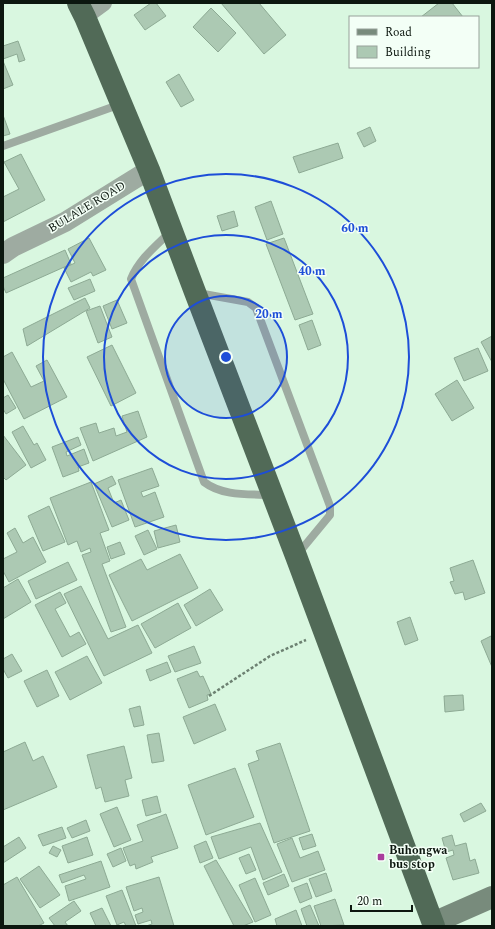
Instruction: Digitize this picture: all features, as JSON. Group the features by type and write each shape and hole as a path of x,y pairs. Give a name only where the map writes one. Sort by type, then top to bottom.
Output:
{"highway":[{"path":"81,10 149,170 196,292 325,632 433,925"}],"main road":[{"path":"433,925 492,897"}],"street":[{"path":"81,10 104,3"},
{"name":"BULALE ROAD","path":"3,254 13,247 65,222 149,170"}],"lane":[{"path":"3,146 121,104"},
{"path":"171,230 140,263 132,278 204,482 210,488 223,492 273,495"},
{"path":"196,292 248,302 256,308 330,506 330,515 296,556"}],"path":[{"path":"209,696 270,656 325,632"}],"building":[{"path":"151,3 156,3 166,16 145,30 134,15"},
{"path":"221,3 259,3 286,35 264,54"},
{"path":"439,3 452,3 462,16 422,16"},
{"path":"211,8 236,33 218,52 193,27"},
{"path":"18,41 25,60 19,62 17,54 3,59 3,46"},
{"path":"3,61 13,85 3,89"},
{"path":"179,74 194,100 181,107 166,82"},
{"path":"3,115 10,134 3,136"},
{"path":"370,127 376,141 364,147 357,133"},
{"path":"338,143 343,158 299,173 293,157"},
{"path":"21,154 45,200 3,222 3,197 19,189 4,162"},
{"path":"271,201 283,234 267,240 255,207"},
{"path":"234,211 238,226 222,231 217,216"},
{"path":"89,238 106,270 93,276 91,272 71,282 64,268 75,263 68,249"},
{"path":"284,238 313,314 295,320 266,244"},
{"path":"65,250 71,264 6,293 3,286 3,278"},
{"path":"90,279 95,291 74,300 68,288"},
{"path":"85,298 90,308 27,346 23,329"},
{"path":"117,300 127,323 112,329 103,306"},
{"path":"100,306 112,337 98,343 86,311"},
{"path":"312,320 321,345 308,350 299,325"},
{"path":"492,336 492,362 481,342"},
{"path":"112,345 136,393 111,406 87,357"},
{"path":"478,348 488,371 464,381 454,358"},
{"path":"12,352 31,387 44,381 36,366 47,360 67,397 24,419 3,379 3,357"},
{"path":"457,380 474,408 452,421 435,394"},
{"path":"8,395 16,408 6,414 3,409 3,398"},
{"path":"138,411 147,437 93,461 80,428 96,423 99,433 114,428 116,436 127,432 122,416"},
{"path":"23,426 34,445 37,443 46,460 31,468 12,432"},
{"path":"3,435 26,465 6,480 3,477"},
{"path":"78,437 81,445 66,452 67,456 84,449 89,463 78,467 79,471 63,477 52,447"},
{"path":"152,468 159,486 141,492 143,497 155,492 164,517 135,527 118,480"},
{"path":"112,476 116,484 108,488 114,503 121,500 129,520 112,527 94,484"},
{"path":"91,482 109,530 100,533 110,561 102,564 126,627 111,632 82,555 91,552 90,548 81,552 77,541 68,545 50,498"},
{"path":"49,506 65,542 43,551 28,516"},
{"path":"176,525 180,542 158,548 154,531"},
{"path":"15,528 23,543 33,537 46,562 9,582 3,571 3,559 17,552 7,533"},
{"path":"148,530 157,549 144,555 135,536"},
{"path":"120,542 125,554 111,559 107,547"},
{"path":"180,554 198,588 132,621 109,575 141,559 147,570"},
{"path":"473,560 485,593 465,600 463,592 455,594 450,582 454,581 450,568"},
{"path":"68,562 77,580 36,599 28,581"},
{"path":"18,579 31,602 3,619 3,588"},
{"path":"81,586 108,639 138,625 152,653 104,676 64,594"},
{"path":"210,589 223,610 196,626 184,605"},
{"path":"60,592 66,603 55,609 70,637 79,632 86,644 62,657 35,605"},
{"path":"178,603 191,628 155,648 141,624"},
{"path":"410,617 418,640 405,645 397,622"},
{"path":"491,636 492,639 492,667 481,641"},
{"path":"194,646 201,663 175,672 168,656"},
{"path":"12,654 22,671 8,678 3,669 3,659"},
{"path":"87,656 102,683 70,700 55,672"},
{"path":"167,662 171,672 150,681 146,670"},
{"path":"47,670 59,696 37,707 24,681"},
{"path":"197,671 200,677 203,676 211,694 207,695 208,700 189,708 177,679"},
{"path":"463,695 464,710 445,712 444,696"},
{"path":"215,704 226,730 194,744 183,717"},
{"path":"140,706 144,725 134,727 129,709"},
{"path":"159,733 164,761 152,763 147,735"},
{"path":"25,742 33,761 43,756 57,787 3,810 3,752"},
{"path":"280,743 310,831 274,843 248,764 259,760 256,751"},
{"path":"124,746 132,778 125,780 129,796 105,802 101,787 96,789 87,755"},
{"path":"235,768 254,817 206,835 188,785"},
{"path":"157,796 161,812 146,816 142,800"},
{"path":"481,803 486,811 464,822 460,814"},
{"path":"117,807 131,840 114,847 100,814"},
{"path":"166,814 178,848 151,857 153,862 136,869 135,864 130,866 123,848 143,841 137,825"},
{"path":"86,820 90,831 72,838 67,828"},
{"path":"260,823 282,872 263,880 251,847 219,859 211,837"},
{"path":"62,827 66,838 43,846 38,835"},
{"path":"312,834 316,846 303,850 299,838"},
{"path":"452,835 455,846 466,843 470,861 475,859 479,873 453,880 446,858 454,855 453,850 446,852 442,838"},
{"path":"19,837 26,848 3,863 3,847"},
{"path":"87,837 93,855 68,863 62,846"},
{"path":"292,838 300,858 318,851 325,870 292,882 277,844"},
{"path":"206,841 213,858 200,863 194,846"},
{"path":"53,846 61,850 57,857 49,853"},
{"path":"121,848 126,861 113,867 107,854"},
{"path":"249,854 256,870 246,874 239,858"},
{"path":"216,860 253,922 243,926 234,926 204,866"},
{"path":"101,861 110,887 69,901 65,886 86,879 84,875 62,883 59,875"},
{"path":"39,866 60,895 40,908 20,879"},
{"path":"326,873 332,891 316,897 309,879"},
{"path":"284,874 289,886 268,895 263,883"},
{"path":"17,877 44,923 38,926 3,926 3,885"},
{"path":"159,877 174,926 146,926 152,924 151,920 138,924 135,915 143,912 142,908 134,911 126,887"},
{"path":"255,878 271,915 255,922 239,885"},
{"path":"307,883 312,898 300,903 294,888"},
{"path":"122,890 136,926 126,926 124,922 117,925 106,896"},
{"path":"335,899 344,925 321,926 314,906"},
{"path":"74,901 81,911 65,922 68,926 55,926 49,918"},
{"path":"310,905 319,926 307,926 301,909"},
{"path":"102,908 111,926 96,926 90,913"},
{"path":"296,910 302,926 277,926 275,919"}],"place":[{"name":"Buhongwa bus stop","path":"381,857"}]}
